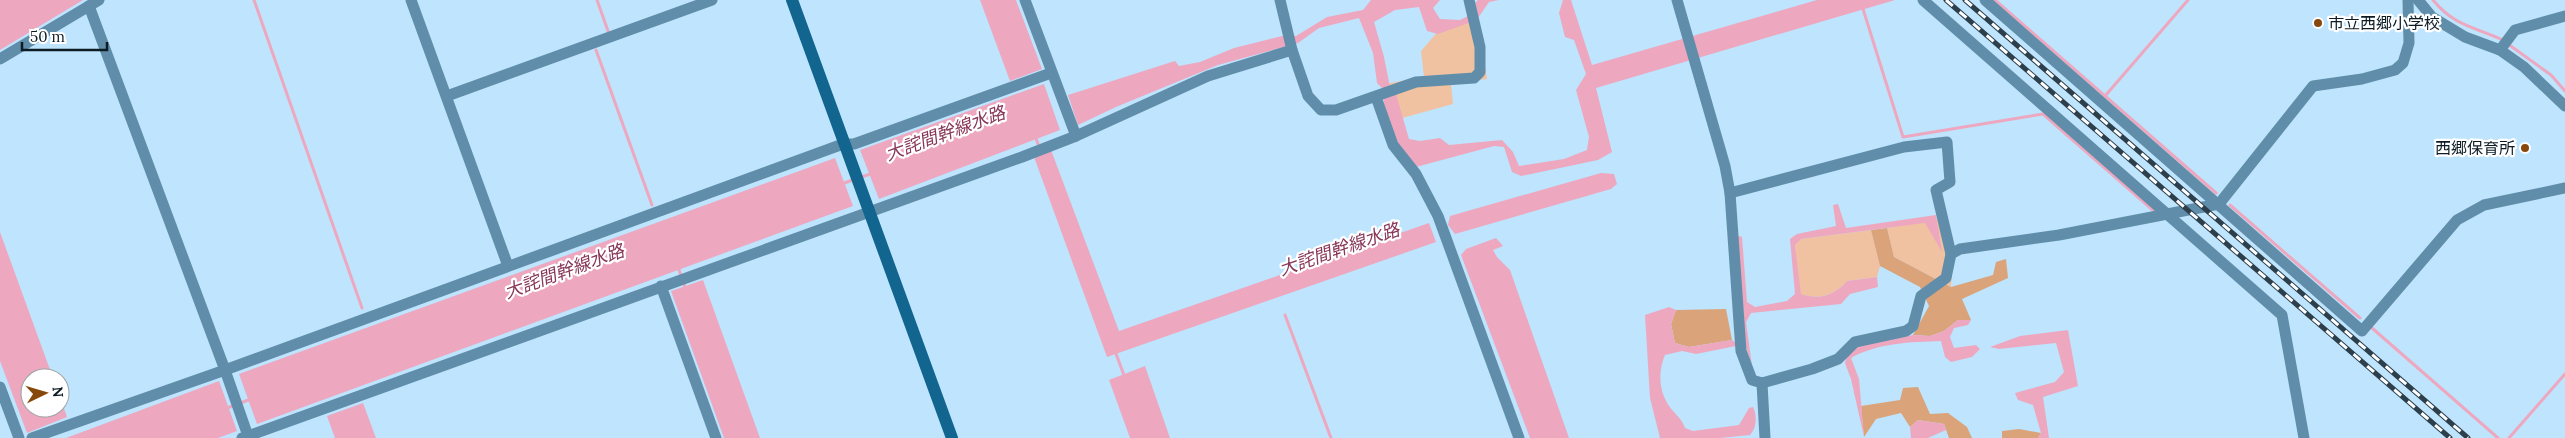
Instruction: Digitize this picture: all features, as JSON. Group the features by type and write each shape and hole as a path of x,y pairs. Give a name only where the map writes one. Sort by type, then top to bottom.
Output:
{"street":[{"path":"411,0 508,266"},
{"path":"447,96 712,0"},
{"path":"792,0 853,172 952,438"},
{"path":"1025,0 1076,136"},
{"path":"1280,0 1286,32 1308,96 1320,110 1336,110 1416,82 1474,78 1480,72 1480,47 1469,0"},
{"path":"1677,0 1725,166 1730,193 1741,351 1752,380 1762,384 1812,370 1838,359 1855,342 1906,331 1913,326 1920,296 1946,278 1951,254 1936,190 1950,182 1947,142 1904,148 1730,193"},
{"path":"1923,0 2282,315 2304,438"},
{"path":"1985,0 2362,331 2457,220 2484,206 2565,188"},
{"path":"1951,254 1960,249 2169,215 2219,204 2313,86 2362,80 2395,70 2403,64 2409,43 2408,0"},
{"path":"2418,0 2432,17 2465,37 2500,50 2545,84 2565,106"},
{"path":"0,59 94,3 240,412 245,437 1040,150 1076,136 1208,76 1292,50"},
{"path":"2500,50 2515,30 2565,16"},
{"path":"32,438 225,370 843,144 854,144 1051,73"},
{"path":"1376,97 1392,145 1416,174 1441,225 1519,438"},
{"path":"661,286 716,438"},
{"path":"1762,384 1765,438"},
{"path":"0,387 19,438"}],"shaded area":[{"path":"1478,18 1487,79 1451,84 1453,104 1395,120 1385,84 1424,77 1421,51 1440,29"},
{"path":"1946,218 1954,246 1951,287 1894,257 1887,228"},
{"path":"1887,228 1894,257 1951,287 1993,275 1996,262 2006,259 2008,278 1962,299 1971,320 1958,320 1944,331 1930,336 1913,335 1929,306 1920,287 1880,266 1871,230"},
{"path":"1871,230 1880,266 1877,277 1847,281 1837,290 1826,295 1814,297 1800,294 1795,245 1801,239"},
{"path":"1726,309 1732,340 1689,347 1675,343 1671,324 1676,310"},
{"path":"1918,387 1930,414 1948,413 1967,427 1972,438 1949,438 1944,424 1918,420 1910,427 1901,413 1876,419 1864,437 1861,406 1900,400 1903,388"},
{"path":"2019,429 2041,433 2038,438 2002,438 2002,431"}],"water":[{"path":"0,0 83,0 0,50"},
{"path":"980,0 1016,0 1042,69 1010,81"},
{"path":"1371,0 1440,0 1433,8 1440,19 1460,20 1476,12 1475,3 1478,0 1499,0 1489,2 1478,18 1438,34 1427,31 1419,7 1395,10 1374,22 1391,92 1396,94 1409,139 1420,141 1440,138 1449,145 1502,140 1513,152 1519,166 1564,159 1587,150 1589,137 1576,90 1586,74 1574,40 1565,37 1559,13 1563,0 1571,0 1592,65 1817,0 1895,0 1596,88 1612,152 1598,160 1521,176 1512,172 1504,147 1494,146 1416,167 1396,140 1384,104 1383,89 1377,83 1373,53 1359,18 1319,28 1298,43 1218,65 1116,107 1078,125 1068,95 1175,61 1179,66 1200,62 1234,48 1282,36 1296,36 1327,17 1363,10"},
{"path":"1044,84 1060,130 879,199 860,150"},
{"path":"1051,150 1119,331 1429,223 1436,242 1107,357 1034,157"},
{"path":"835,158 853,206 257,424 239,374"},
{"path":"1601,173 1614,174 1617,184 1611,189 1455,234 1448,225 1450,216"},
{"path":"1838,204 1846,228 1936,215 1942,252 1925,223 1801,239 1795,245 1801,294 1814,297 1826,295 1837,290 1847,281 1877,277 1878,287 1850,294 1841,304 1751,313 1746,322 1752,366 1744,341 1736,235 1742,237 1747,302 1755,307 1787,301 1795,294 1790,239 1797,234 1836,226 1833,205"},
{"path":"0,232 49,368 20,368 20,414 0,361"},
{"path":"1496,238 1503,246 1493,250 1510,270 1569,438 1530,438 1461,255 1466,249"},
{"path":"703,280 760,438 724,438 671,291"},
{"path":"1669,307 1676,310 1671,324 1675,343 1689,347 1732,340 1736,343 1736,346 1696,354 1682,351 1665,355 1660,377 1662,392 1669,406 1682,421 1685,428 1693,431 1739,425 1749,408 1753,407 1756,421 1750,435 1720,438 1660,438 1650,398 1645,315"},
{"path":"1958,320 1971,320 1968,325 1954,328 1950,337 1954,348 1976,345 1980,349 1972,357 1951,362 1945,357 1941,341 1883,346 1851,358 1859,379 1864,437 1851,379 1845,363 1848,352 1859,345 1913,335 1930,336 1944,331"},
{"path":"2068,330 2078,386 2043,397 2049,438 2038,438 2041,433 2033,405 2018,400 2015,393 2055,382 2064,372 2056,343 1999,349 1990,347 2020,336"},
{"path":"1145,366 1170,438 1130,438 1109,380"},
{"path":"219,381 237,431 218,438 66,438"},
{"path":"363,403 376,438 335,438 327,416"},
{"path":"21,418 64,418 27,433"},
{"path":"1918,420 1944,424 1946,430 1928,438 1911,438 1910,427"}],"waterway":[{"path":"254,0 362,308"},
{"path":"597,0 608,31"},
{"path":"1995,0 2216,193"},
{"path":"2105,96 2188,0"},
{"path":"2433,0 2441,9 2457,21 2503,40"},
{"path":"1863,9 1903,137 2043,114 2154,211"},
{"path":"2508,44 2551,75 2565,91"},
{"path":"596,50 652,205"},
{"name":"大詫間幹線水路","path":"1035,136 1040,149"},
{"name":"大詫間幹線水路","path":"861,177 874,173"},
{"name":"大詫間幹線水路","path":"842,184 855,179"},
{"path":"2230,205 2360,318"},
{"path":"678,267 686,290"},
{"path":"1285,315 1331,438"},
{"path":"2372,328 2498,438"},
{"path":"1115,351 1125,378"},
{"path":"2509,438 2565,374"},
{"name":"大詫間幹線水路","path":"227,408 251,399"}],"railway":[{"path":"1946,0 2450,438"},
{"path":"1965,0 2468,438"}],"place":[{"name":"市立西郷小学校","path":"2318,23"},
{"name":"西郷保育所","path":"2525,148"}]}
